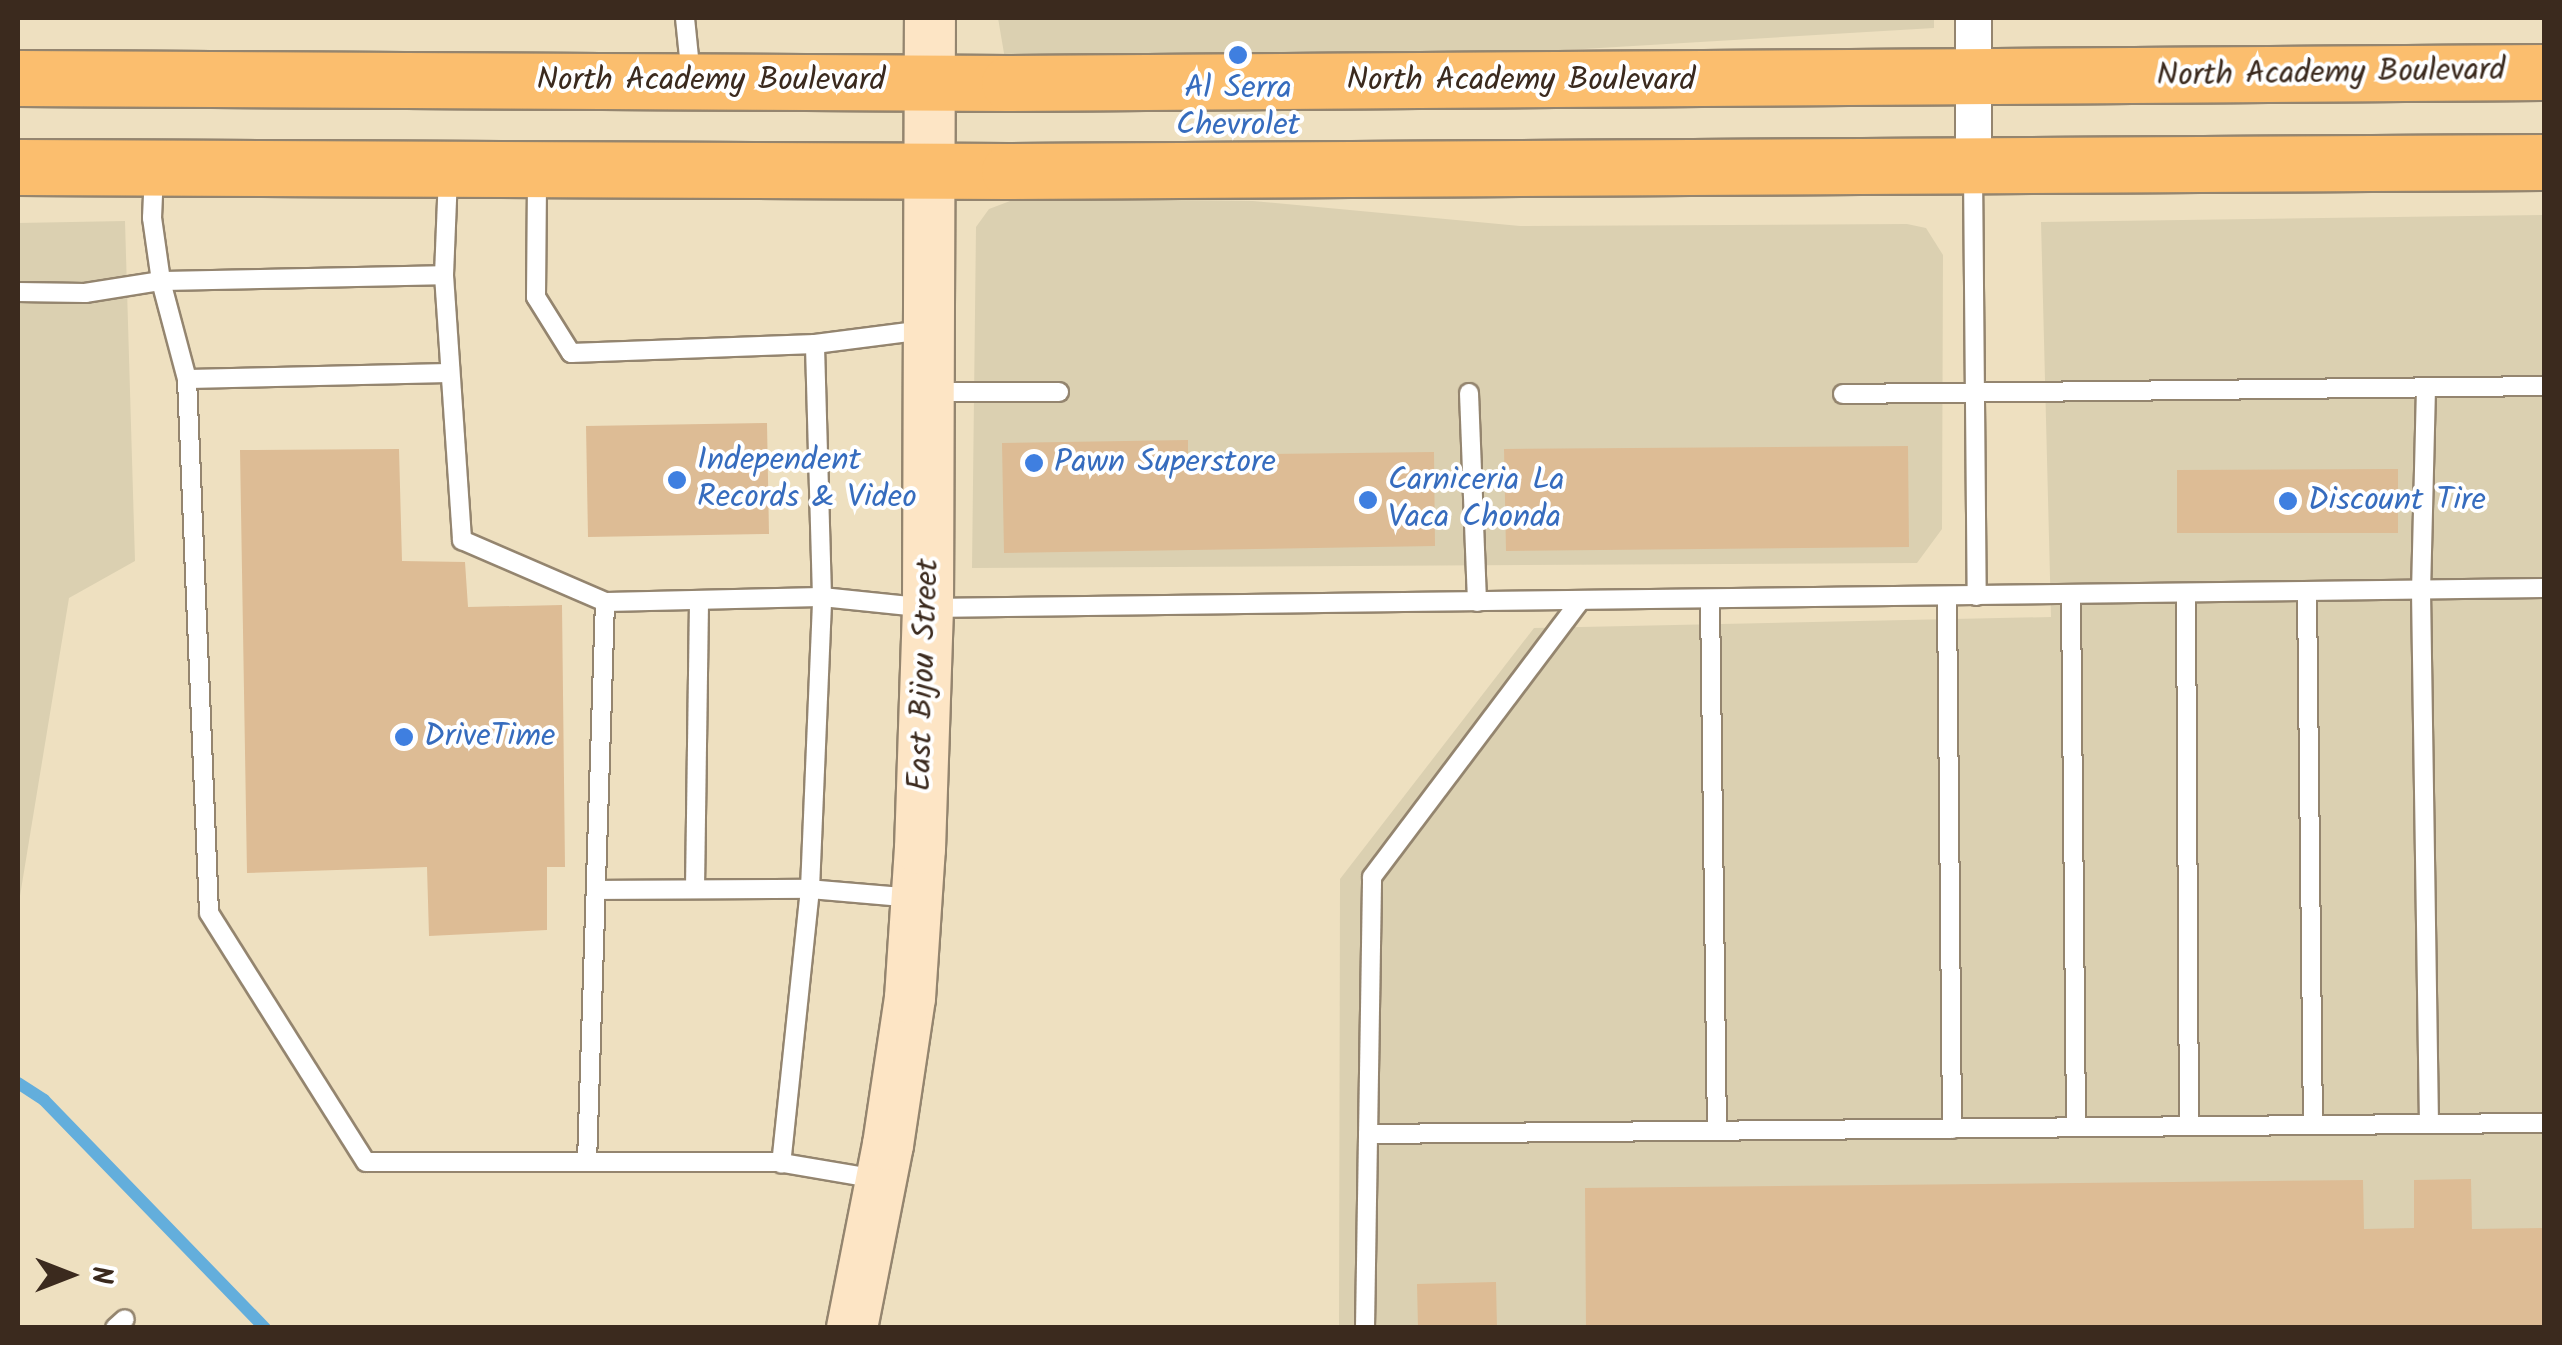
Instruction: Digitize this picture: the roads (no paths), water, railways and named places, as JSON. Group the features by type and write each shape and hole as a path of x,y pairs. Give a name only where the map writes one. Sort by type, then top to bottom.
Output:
{"highway":[{"name":"North Academy Boulevard","path":"18,78 930,82 2544,72"},
{"path":"18,167 931,172 2544,162"}],"street":[{"name":"East Bijou Street","path":"852,1328 910,998 917,899 928,608 930,18"},
{"path":"1973,18 1973,168"}],"lane":[{"path":"685,18 692,81"},
{"path":"154,168 152,218 160,280 187,379 209,913 366,1162 781,1164 881,1180"},
{"path":"1973,168 1977,596"},
{"path":"448,169 444,275 462,540 605,602 822,597 928,608 2544,588"},
{"path":"537,170 536,297 571,353 816,344 930,330"},
{"path":"18,292 85,293 160,280 444,275"},
{"path":"781,1164 810,889 822,597 816,344"},
{"path":"187,379 450,373"},
{"path":"1843,394 2544,386"},
{"path":"2426,388 2421,591 2429,1124"},
{"path":"930,392 1059,392"},
{"path":"1469,393 1477,602"},
{"path":"2307,592 2313,1125"},
{"path":"2186,594 2189,1126"},
{"path":"2070,595 2076,1128"},
{"path":"1947,596 1952,1129"},
{"path":"1710,599 1717,1131"},
{"path":"695,889 699,600"},
{"path":"1365,1328 1372,877 1580,600"},
{"path":"586,1162 605,602"},
{"path":"596,890 810,889 917,899"},
{"path":"1368,1134 2544,1123"}],"waterway":[{"path":"18,1083 44,1100 265,1328"}],"place":[{"name":"Al Serra Chevrolet","path":"1238,55"},
{"name":"Pawn Superstore","path":"1034,463"},
{"name":"Independent Records & Video","path":"677,480"},
{"name":"Carniceria La Vaca Chonda","path":"1368,500"},
{"name":"Discount Tire","path":"2288,501"},
{"name":"DriveTime","path":"404,737"}]}
